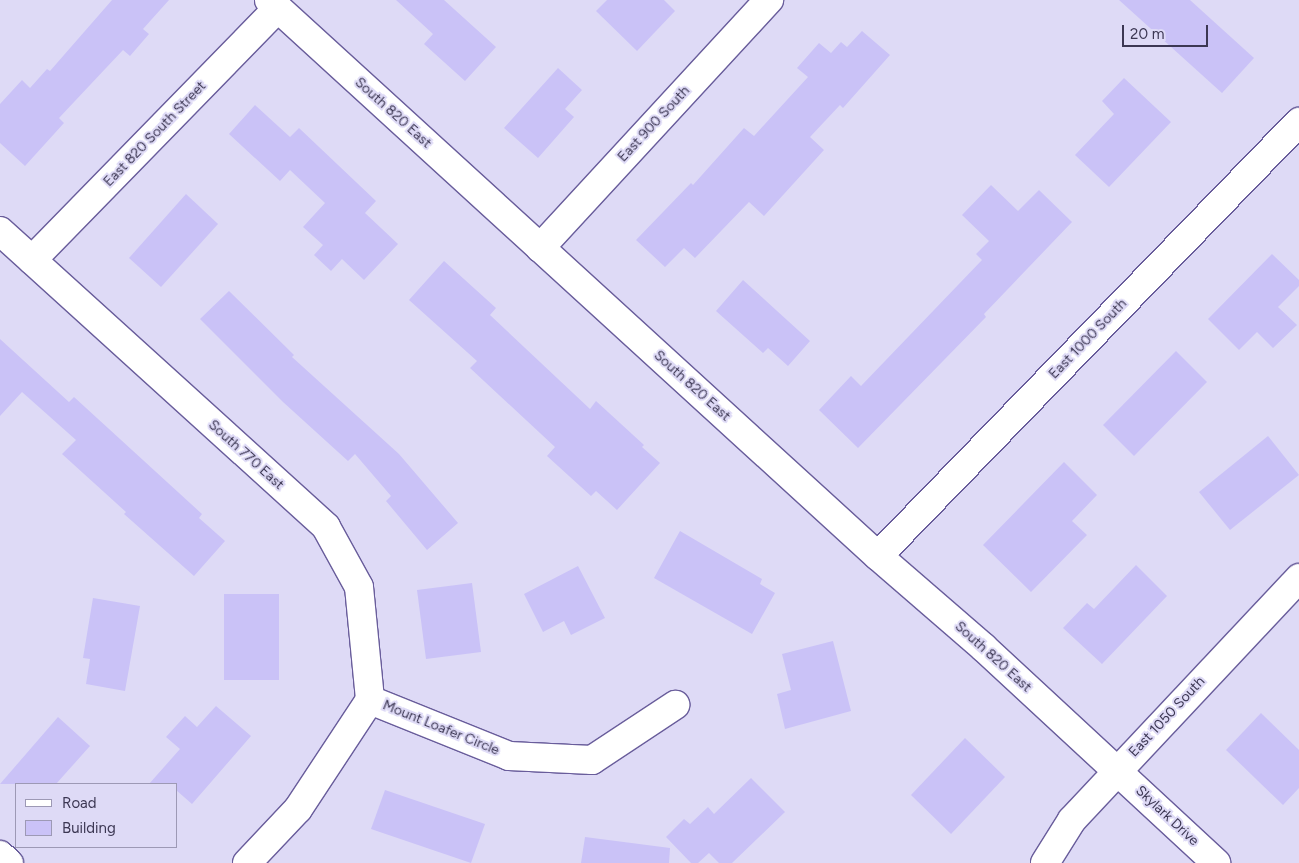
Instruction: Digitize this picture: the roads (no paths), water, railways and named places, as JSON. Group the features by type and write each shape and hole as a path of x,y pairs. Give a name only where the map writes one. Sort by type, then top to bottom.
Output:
{"street":[{"name":"East 900 South","path":"540,248 769,0"},
{"name":"South 820 East","path":"273,4 878,556 983,647 1117,770"},
{"name":"East 820 South Street","path":"32,260 273,4"},
{"name":"East 1000 South","path":"878,556 1299,122"},
{"name":"South 770 East","path":"0,231 326,527 358,587 370,700"},
{"name":"East 1050 South","path":"1045,863 1072,820 1299,578"},
{"name":"Mount Loafer Circle","path":"370,700 509,756 592,760 675,705"},
{"path":"247,863 298,809 370,700"},
{"name":"Skylark Drive","path":"1117,770 1216,863"},
{"path":"0,855 9,863"}]}
